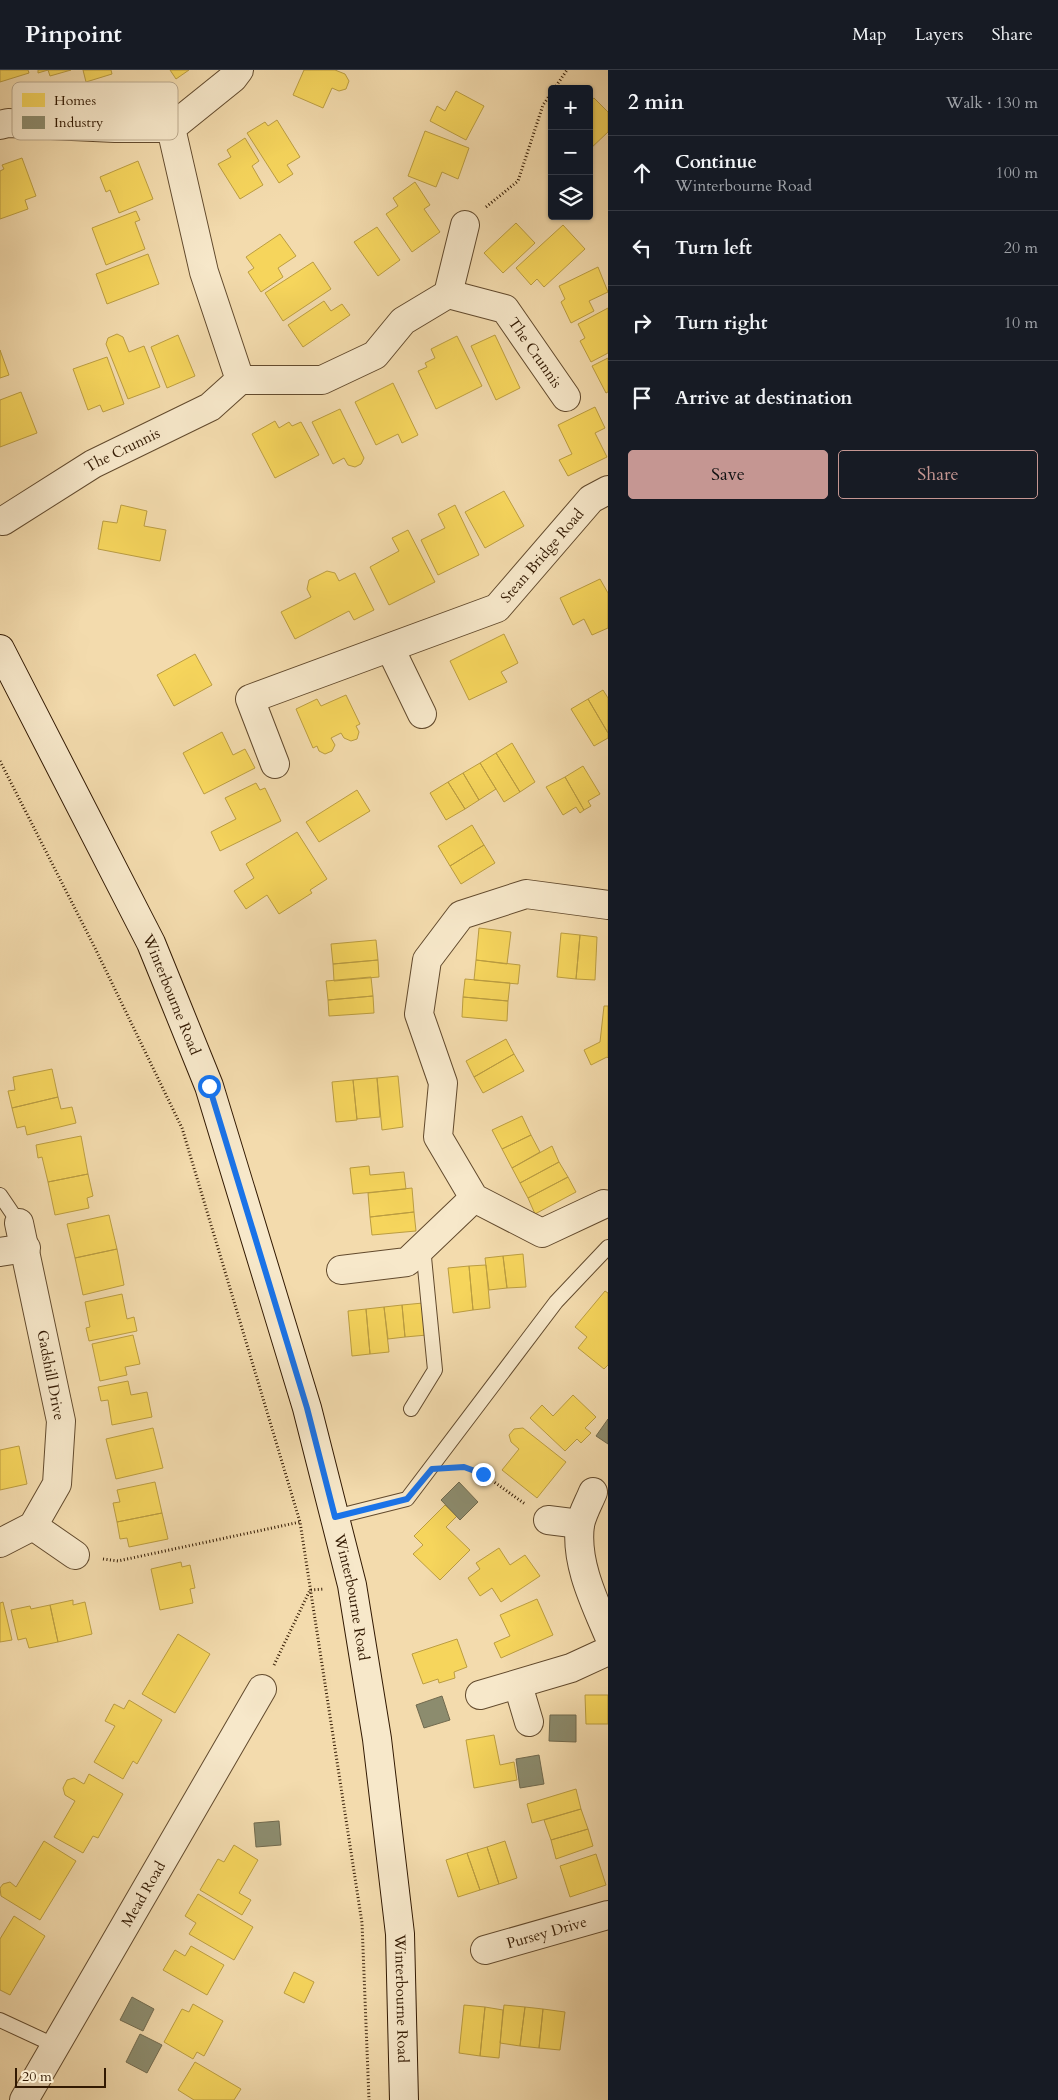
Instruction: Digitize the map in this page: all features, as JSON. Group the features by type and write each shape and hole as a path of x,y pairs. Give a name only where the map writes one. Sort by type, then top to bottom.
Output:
{"street":[{"path":"178,122 233,78 239,70"},
{"path":"174,140 204,272 240,380 322,380 375,354 403,321 448,294 465,225"},
{"name":"The Crunnis","path":"448,294 505,309 566,397"},
{"name":"The Crunnis","path":"3,521 93,464 210,407 240,380"},
{"name":"Stean Bridge Road","path":"275,764 250,699 497,608 591,499 608,490"},
{"path":"390,648 422,714"},
{"name":"Winterbourne Road","path":"0,649 151,942 209,1086 307,1408 352,1585 377,1739 400,1934 404,2100"},
{"path":"604,1204 542,1233 474,1198 438,1137 443,1083 419,1014 427,960 461,915 526,894 608,905"},
{"path":"341,1270 407,1262 474,1198"},
{"name":"Gadshill Drive","path":"15,1241 61,1421 57,1484 33,1526"},
{"path":"593,1492 580,1524 580,1550 589,1588 608,1634"},
{"path":"548,1520 580,1524"},
{"path":"0,1544 33,1526 75,1555"},
{"path":"480,1695 571,1668 608,1651"},
{"path":"518,1685 529,1722"},
{"name":"Mead Road","path":"24,2100 262,1689"},
{"name":"Pursey Drive","path":"485,1950 608,1915"}],"lane":[{"path":"0,1195 15,1241"},
{"path":"335,1517 407,1499 432,1469 556,1302 608,1246"},
{"path":"410,1409 435,1370 423,1247"},
{"path":"0,2020 56,2046"}],"path":[{"path":"556,85 567,70"},
{"path":"465,225 518,181 542,105 548,97"},
{"path":"0,760 95,948 182,1128 300,1522 362,1923 369,2100"},
{"path":"432,1469 464,1467 483,1474 548,1520"},
{"path":"75,1555 118,1561 300,1522"}],"building: Homes":[{"path":"0,70 28,70 29,73 0,82"},
{"path":"48,70 71,70 50,76"},
{"path":"83,70 111,70 112,74 86,82"},
{"path":"170,70 189,70 176,79"},
{"path":"304,70 335,70 345,74 349,81 346,89 339,91 332,88 323,108 293,95"},
{"path":"456,91 484,106 466,140 430,121 437,106 445,111"},
{"path":"593,99 608,112 608,132 593,146 593,130"},
{"path":"277,120 300,157 287,165 293,174 279,183 247,133 265,122 268,126"},
{"path":"425,131 469,148 458,179 442,172 436,187 408,176"},
{"path":"245,138 259,161 252,166 263,185 240,199 218,164 231,157 227,150"},
{"path":"22,158 36,196 25,200 28,209 0,219 0,171 4,169 2,165"},
{"path":"138,161 153,199 119,213 110,190 106,192 100,177"},
{"path":"415,182 430,205 424,209 440,232 412,252 386,214 398,206 393,198"},
{"path":"136,211 140,220 135,222 145,249 106,265 92,228"},
{"path":"516,223 535,243 503,273 484,253"},
{"path":"563,225 585,249 544,287 537,279 531,285 516,268"},
{"path":"377,227 400,260 378,276 354,242"},
{"path":"280,234 296,256 278,268 283,277 261,292 248,272 254,268 246,257"},
{"path":"148,254 159,284 107,304 96,274"},
{"path":"313,262 331,289 283,321 265,293"},
{"path":"598,267 608,292 589,301 594,311 571,323 561,302 565,299 559,286"},
{"path":"324,301 331,311 342,304 350,315 303,347 288,325"},
{"path":"608,308 608,353 591,362 580,341 585,338 578,324"},
{"path":"117,334 123,337 129,352 144,346 160,387 128,399 106,344 108,338"},
{"path":"178,335 195,376 167,388 151,347"},
{"path":"495,335 520,388 496,400 471,346"},
{"path":"457,336 482,386 436,409 418,371 427,367 425,363 435,358 431,349"},
{"path":"0,350 9,375 0,378"},
{"path":"107,357 124,404 103,412 100,405 88,410 73,369"},
{"path":"608,358 608,392 606,393 592,366"},
{"path":"393,383 418,435 402,443 398,434 376,445 355,402"},
{"path":"21,392 37,433 0,447 0,400"},
{"path":"595,407 605,428 595,433 607,457 568,476 559,460 572,454 558,425"},
{"path":"340,409 364,458 361,464 355,467 348,465 344,458 333,464 312,422"},
{"path":"275,421 279,428 289,422 292,426 301,422 319,455 275,478 252,434"},
{"path":"504,491 524,526 485,548 465,512"},
{"path":"121,505 147,511 144,526 166,530 160,561 98,549 103,521 117,523"},
{"path":"455,505 479,555 438,575 421,540 445,528 438,514"},
{"path":"408,530 435,582 389,605 370,567 399,551 392,538"},
{"path":"327,571 335,573 339,581 355,573 374,610 354,620 349,611 295,639 281,612 311,597 307,589 309,580"},
{"path":"600,579 608,593 608,628 592,635 584,619 573,625 560,598"},
{"path":"504,634 518,663 501,672 507,682 469,700 450,661"},
{"path":"195,654 212,685 174,706 157,675"},
{"path":"603,690 608,698 608,733 588,699"},
{"path":"346,695 360,724 356,726 359,732 357,739 351,741 344,738 341,733 331,738 335,745 332,751 325,754 319,751 317,746 313,748 296,709 317,699 321,706"},
{"path":"588,699 608,733 608,738 594,746 571,709"},
{"path":"222,732 233,755 245,749 255,768 204,794 183,753"},
{"path":"512,743 535,782 520,792 496,753"},
{"path":"496,753 520,792 504,802 480,763"},
{"path":"480,763 496,789 479,800 463,773"},
{"path":"583,766 600,794 588,801 591,806 584,810 565,777"},
{"path":"463,773 479,800 465,809 448,782"},
{"path":"565,777 584,810 580,813 576,807 563,815 546,787"},
{"path":"448,782 465,809 446,820 430,793"},
{"path":"256,783 260,790 265,788 281,821 220,851 211,832 236,819 225,798"},
{"path":"357,790 370,811 319,842 306,822"},
{"path":"472,825 484,845 450,866 438,846"},
{"path":"297,832 327,879 310,890 312,893 279,914 267,895 246,909 234,891 254,878 246,864"},
{"path":"484,845 495,863 461,884 450,866"},
{"path":"479,928 511,932 507,964 476,960"},
{"path":"561,933 580,935 576,979 557,977"},
{"path":"580,935 597,937 595,980 576,979"},
{"path":"376,940 378,960 333,964 331,944"},
{"path":"378,960 379,977 334,981 333,964"},
{"path":"476,960 520,965 518,984 474,980"},
{"path":"371,977 373,996 328,1000 326,981"},
{"path":"465,979 510,983 508,1001 463,997"},
{"path":"373,996 374,1013 329,1016 328,1000"},
{"path":"463,997 508,1001 507,1021 462,1017"},
{"path":"604,1006 608,1006 608,1058 591,1065 584,1050 600,1042"},
{"path":"506,1039 514,1054 474,1077 466,1061"},
{"path":"514,1054 524,1071 483,1093 474,1077"},
{"path":"52,1069 58,1097 12,1108 8,1091 15,1090 13,1077"},
{"path":"398,1076 403,1127 382,1130 377,1078"},
{"path":"377,1078 380,1117 357,1119 353,1080"},
{"path":"353,1080 357,1120 336,1122 332,1082"},
{"path":"58,1097 61,1109 72,1107 76,1123 27,1135 25,1126 17,1128 12,1108"},
{"path":"522,1116 531,1135 502,1149 492,1130"},
{"path":"531,1135 540,1152 512,1168 502,1149"},
{"path":"81,1136 88,1174 48,1182 42,1157 38,1158 36,1145"},
{"path":"552,1146 559,1162 520,1183 512,1168"},
{"path":"559,1162 568,1177 528,1198 520,1183"},
{"path":"369,1166 370,1175 404,1172 406,1189 353,1194 350,1168"},
{"path":"88,1174 93,1196 87,1198 89,1208 55,1215 48,1182"},
{"path":"568,1177 576,1192 535,1214 528,1198"},
{"path":"412,1188 414,1212 370,1217 368,1193"},
{"path":"414,1212 416,1231 372,1235 370,1217"},
{"path":"109,1215 117,1249 75,1258 67,1224"},
{"path":"117,1249 124,1285 83,1295 75,1258"},
{"path":"523,1254 526,1287 507,1288 503,1256"},
{"path":"503,1256 507,1288 489,1290 485,1258"},
{"path":"486,1265 490,1308 473,1310 469,1266"},
{"path":"469,1266 473,1310 453,1313 448,1268"},
{"path":"605,1291 608,1293 608,1365 604,1369 578,1348 587,1337 575,1327"},
{"path":"122,1294 127,1319 134,1317 137,1331 89,1341 86,1328 90,1327 85,1302"},
{"path":"423,1303 427,1335 405,1337 402,1305"},
{"path":"402,1305 405,1337 388,1339 384,1307"},
{"path":"384,1307 389,1352 370,1354 366,1309"},
{"path":"366,1309 370,1354 352,1356 348,1311"},
{"path":"133,1335 140,1364 125,1367 127,1375 100,1381 92,1344"},
{"path":"128,1381 131,1395 147,1392 152,1417 112,1425 108,1400 101,1401 98,1387"},
{"path":"573,1395 596,1417 585,1428 591,1433 581,1443 577,1439 565,1451 530,1418 542,1405 553,1416"},
{"path":"153,1428 163,1468 116,1479 106,1439"},
{"path":"523,1428 566,1462 537,1498 502,1470 519,1449 511,1442 509,1435 514,1429"},
{"path":"19,1446 27,1484 0,1490 0,1450"},
{"path":"155,1482 162,1513 117,1522 113,1503 120,1502 117,1490"},
{"path":"445,1505 457,1516 446,1527 470,1550 440,1580 413,1554 423,1545 414,1536"},
{"path":"162,1513 168,1539 129,1547 127,1538 120,1539 117,1522"},
{"path":"499,1548 510,1565 525,1555 540,1576 501,1602 492,1588 480,1596 468,1578 480,1569 476,1563"},
{"path":"181,1562 182,1567 190,1565 195,1588 190,1589 193,1603 160,1610 151,1569"},
{"path":"537,1599 553,1635 501,1658 494,1643 510,1636 500,1615"},
{"path":"73,1600 73,1605 85,1602 92,1634 58,1642 50,1605"},
{"path":"3,1602 12,1640 0,1642 0,1603"},
{"path":"50,1605 58,1642 29,1648 26,1638 18,1640 11,1610 30,1606 31,1609"},
{"path":"178,1634 210,1654 175,1713 142,1694"},
{"path":"457,1639 467,1667 454,1672 455,1678 439,1683 438,1679 423,1684 412,1654"},
{"path":"585,1695 608,1695 608,1724 586,1724"},
{"path":"129,1700 162,1720 137,1764 133,1761 123,1779 94,1762 115,1726 105,1721 114,1704 124,1709"},
{"path":"494,1735 500,1765 514,1762 517,1780 474,1788 466,1740"},
{"path":"89,1774 123,1794 98,1838 93,1836 83,1853 54,1837 75,1801 65,1795 63,1788 67,1780 74,1778 84,1784"},
{"path":"576,1789 581,1809 532,1823 527,1804"},
{"path":"581,1809 588,1829 551,1840 544,1820"},
{"path":"588,1829 593,1846 556,1859 551,1840"},
{"path":"44,1841 76,1861 40,1920 1,1896 0,1888 3,1884 10,1882 16,1887"},
{"path":"505,1841 517,1878 499,1884 487,1847"},
{"path":"234,1845 258,1860 239,1893 251,1900 242,1915 200,1890 218,1859 224,1862"},
{"path":"487,1847 499,1884 480,1890 467,1853"},
{"path":"467,1853 480,1890 458,1897 446,1860"},
{"path":"596,1854 606,1885 570,1897 560,1866"},
{"path":"198,1894 253,1927 234,1960 189,1934 196,1923 185,1916"},
{"path":"14,1916 45,1936 10,1995 0,1990 0,1939"},
{"path":"191,1946 224,1965 207,1995 163,1970 175,1950 185,1956"},
{"path":"294,1972 314,1982 304,2003 284,1993"},
{"path":"193,2004 223,2021 204,2056 197,2052 193,2059 164,2042 182,2009 189,2012"},
{"path":"464,2005 485,2007 480,2056 459,2053"},
{"path":"504,2005 525,2007 520,2046 500,2043"},
{"path":"485,2007 503,2010 499,2058 480,2056"},
{"path":"525,2007 543,2009 539,2048 520,2046"},
{"path":"543,2009 565,2012 560,2050 539,2048"},
{"path":"195,2062 241,2089 234,2100 194,2100 178,2090"}],"building: Industry":[{"path":"608,1419 608,1444 596,1436"},
{"path":"459,1482 478,1502 460,1520 441,1500"},
{"path":"442,1696 450,1720 424,1728 416,1705"},
{"path":"550,1715 576,1715 576,1742 549,1741"},
{"path":"539,1755 544,1784 520,1788 516,1759"},
{"path":"279,1821 281,1845 256,1847 254,1823"},
{"path":"132,1997 154,2009 143,2031 120,2020"},
{"path":"140,2034 162,2045 147,2073 126,2062"}],"route":[{"path":"209,1086 307,1408 335,1517 407,1499 432,1469 464,1467 483,1474"}]}
